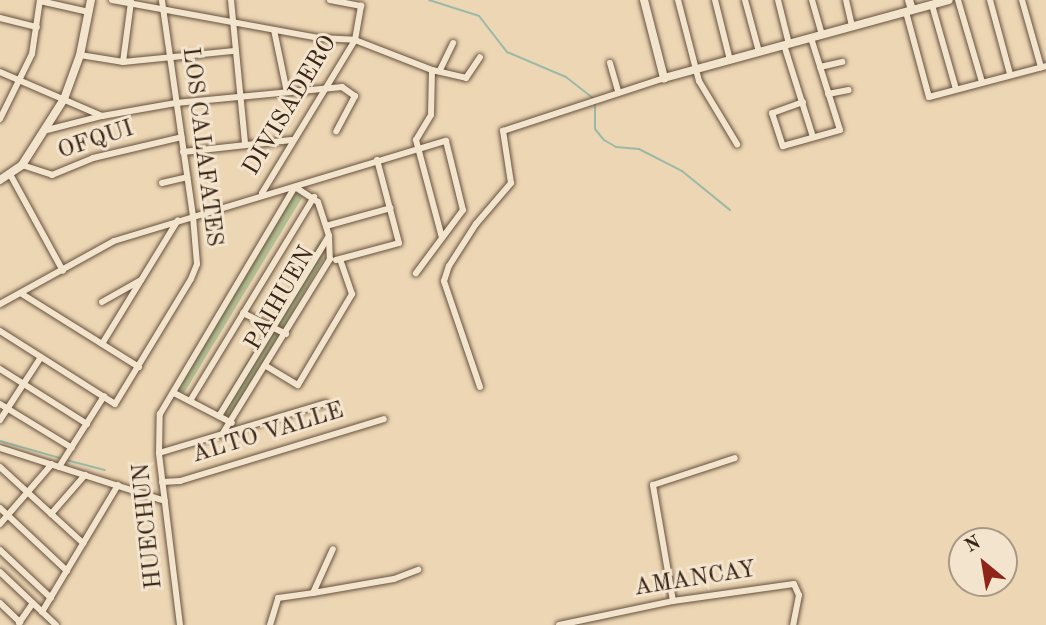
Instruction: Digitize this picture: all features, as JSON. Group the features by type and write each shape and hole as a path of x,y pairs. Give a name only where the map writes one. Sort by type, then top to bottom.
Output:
{"street":[{"path":"0,180 11,176 22,165 47,130 64,99 80,55 91,0"},
{"path":"112,0 163,4 274,30 355,40 432,70 469,78 480,57"},
{"path":"230,0 245,144"},
{"path":"330,0 361,6 367,0"},
{"path":"643,0 664,78"},
{"path":"678,0 696,69 737,144"},
{"path":"715,0 730,60"},
{"path":"744,0 759,52"},
{"path":"778,0 787,44 813,137"},
{"path":"812,0 822,35"},
{"path":"846,0 852,26"},
{"path":"909,0 909,11 929,97 1044,66 1021,0"},
{"path":"481,387 444,281 449,266 510,183 503,131 618,91 949,0"},
{"path":"958,0 982,82"},
{"path":"990,0 1010,74"},
{"path":"0,119 21,80 37,27 40,1 89,12"},
{"path":"123,62 131,2"},
{"name":"LOS CALAFATES","path":"104,396 115,404 197,264 193,216 163,4"},
{"path":"932,5 956,89"},
{"name":"DIVISADERO","path":"0,304 114,241 262,193 291,140 327,89 355,40 361,6"},
{"path":"0,18 37,27"},
{"path":"274,30 287,92"},
{"path":"803,102 772,113 783,146 840,130 811,38"},
{"path":"440,70 453,43"},
{"path":"80,55 123,62 234,51"},
{"path":"820,68 842,62"},
{"path":"610,63 618,91"},
{"path":"432,70 431,114 418,136 418,147 442,238"},
{"path":"0,72 102,116"},
{"path":"47,130 102,116 176,103 342,87 355,95 336,131"},
{"path":"828,94 849,90"},
{"name":"OFQUI","path":"22,165 52,175 93,158 182,137"},
{"path":"183,152 291,140"},
{"path":"262,193 295,187 418,147 446,141 463,210 416,273"},
{"path":"330,259 340,260 399,243 377,160"},
{"path":"11,176 64,271"},
{"path":"162,183 187,177"},
{"path":"190,401 314,197 295,187"},
{"path":"232,423 174,393 295,187"},
{"name":"PAIHUEN","path":"223,433 232,423 330,259 330,236 314,197"},
{"path":"326,226 391,208"},
{"path":"102,344 178,219"},
{"path":"219,416 330,236"},
{"path":"266,366 298,385 352,294 340,260"},
{"path":"102,302 143,279"},
{"path":"22,294 139,367"},
{"path":"230,300 286,334"},
{"path":"0,331 104,396 67,457 28,492 0,524"},
{"path":"0,420 41,356"},
{"path":"0,369 87,424"},
{"name":"HUECHUN","path":"174,393 159,423 159,453 180,625"},
{"path":"159,453 326,403"},
{"path":"0,404 72,449"},
{"name":"ALTO VALLE","path":"162,482 180,481 384,419"},
{"path":"0,449 165,500"},
{"path":"9,452 0,465 83,543"},
{"path":"673,601 653,485 735,458"},
{"path":"51,514 85,475"},
{"path":"42,612 118,485"},
{"path":"0,508 67,571"},
{"path":"313,593 333,549"},
{"path":"0,550 51,598"},
{"path":"270,625 278,598 394,579 418,570"},
{"path":"0,572 56,625"},
{"name":"AMANCAY","path":"559,625 673,601 794,584 799,595 793,625"},
{"path":"0,603 19,623 33,603"}],"green space":[{"path":"295,190 303,196 184,393 175,389"},
{"path":"321,238 323,260 230,422 216,414"}],"waterway":[{"path":"429,0 479,16 507,52 566,77 593,98"},
{"path":"595,103 595,129 604,140 616,147 639,149 682,171 730,210"},
{"path":"0,441 60,458"},
{"path":"66,460 105,470"}]}
